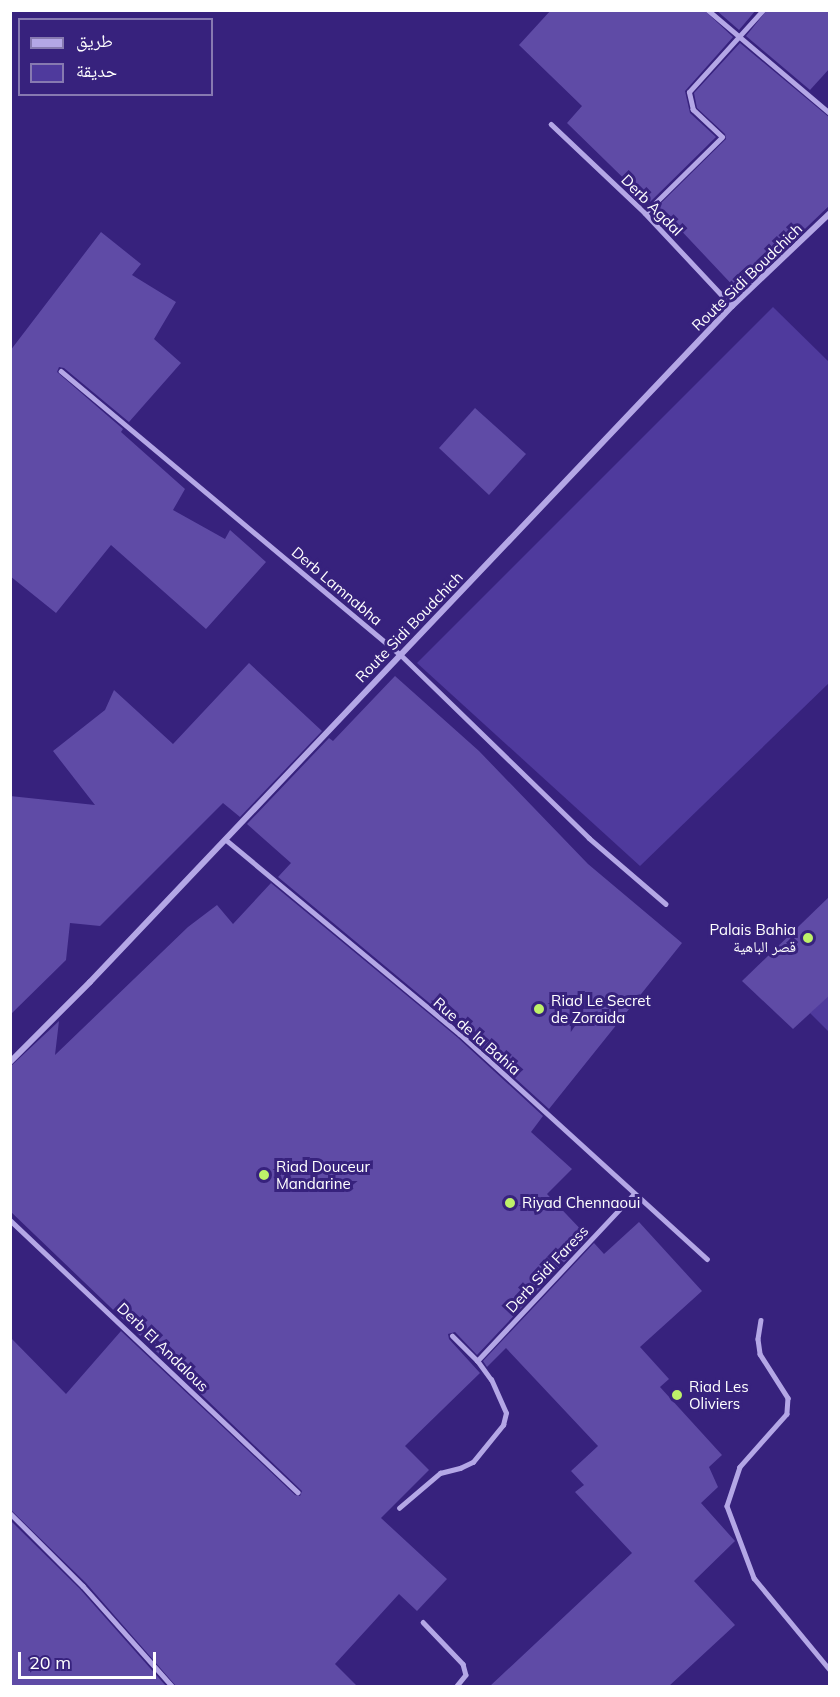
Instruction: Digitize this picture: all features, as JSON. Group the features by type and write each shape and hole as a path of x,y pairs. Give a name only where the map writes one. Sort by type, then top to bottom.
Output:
{"street":[{"name":"Route Sidi Boudchich","path":"10,1062 732,306 830,213"}],"lane":[{"path":"708,10 830,113"},
{"path":"645,213 722,137 693,110 689,93 763,10"},
{"name":"Derb Agdal","path":"551,124 645,213 732,306"},
{"name":"Derb Lamnabha","path":"61,371 400,654 589,838 666,904"},
{"name":"Rue de la Bahia","path":"225,839 460,1034 706,1259"},
{"name":"Derb Sidi Faress","path":"477,1361 634,1194"},
{"name":"Derb El Andalous","path":"10,1220 298,1492"},
{"path":"761,1320 758,1339 760,1354 788,1398 787,1414 740,1467 728,1506 754,1578 830,1670"},
{"path":"399,1508 440,1473 473,1462 503,1425 506,1413 501,1398 477,1361 452,1336"},
{"path":"10,1513 83,1586 172,1686"},
{"path":"423,1622 463,1664 466,1675 457,1686"}],"green space":[{"path":"773,307 829,362 829,683 640,866 417,663"},
{"path":"829,995 829,1032 810,1013"}],"building":[{"path":"551,10 704,10 733,37 685,91 690,113 716,137 649,203 567,123 582,106 519,45"},
{"path":"716,10 756,10 739,30"},
{"path":"767,10 830,10 830,68 810,90 746,36"},
{"path":"740,43 830,118 830,205 739,292 658,206 726,139 725,134 697,108 694,93"},
{"path":"101,232 141,264 132,275 176,302 154,339 181,363 129,422 64,368 59,367 57,372 123,429 121,432 185,489 173,510 225,539 230,530 266,562 206,629 111,545 56,613 10,576 10,351"},
{"path":"475,408 526,454 489,495 439,448"},
{"path":"249,663 322,731 240,817 223,803 100,926 70,923 66,960 10,1015 10,796 95,805 53,751 105,710 114,690 173,744"},
{"path":"395,676 479,751 588,864 682,943 549,1109 463,1031 278,877 291,863 247,824 329,738 333,741"},
{"path":"271,883 457,1037 543,1116 531,1132 572,1169 547,1194 588,1237 477,1355 455,1332 448,1334 449,1339 480,1373 405,1446 429,1470 381,1518 447,1579 417,1611 399,1594 335,1664 357,1686 176,1686 86,1583 10,1509 10,1337 66,1394 121,1331 295,1495 300,1496 302,1491 10,1211 10,1067 59,1021 55,1055 188,927 217,905 233,924"},
{"name":"Palais Bahia قصر الباهية","path":"830,896 830,995 793,1029 742,981"},
{"path":"639,1222 702,1291 640,1347 669,1379 660,1387 722,1455 709,1467 718,1487 701,1503 735,1541 694,1581 735,1625 669,1686 490,1686 632,1553 575,1492 584,1485 571,1471 598,1446 506,1348 487,1367 483,1361 594,1243 604,1254"},
{"path":"10,1520 80,1589 166,1686 10,1686"}],"place":[{"name":"Palais Bahia قصر الباهية","path":"808,938"},
{"name":"Riad Le Secret de Zoraida","path":"539,1009"},
{"name":"Riad Douceur Mandarine","path":"264,1175"},
{"name":"Riyad Chennaoui","path":"510,1203"},
{"name":"Riad Les Oliviers","path":"677,1395"}]}
